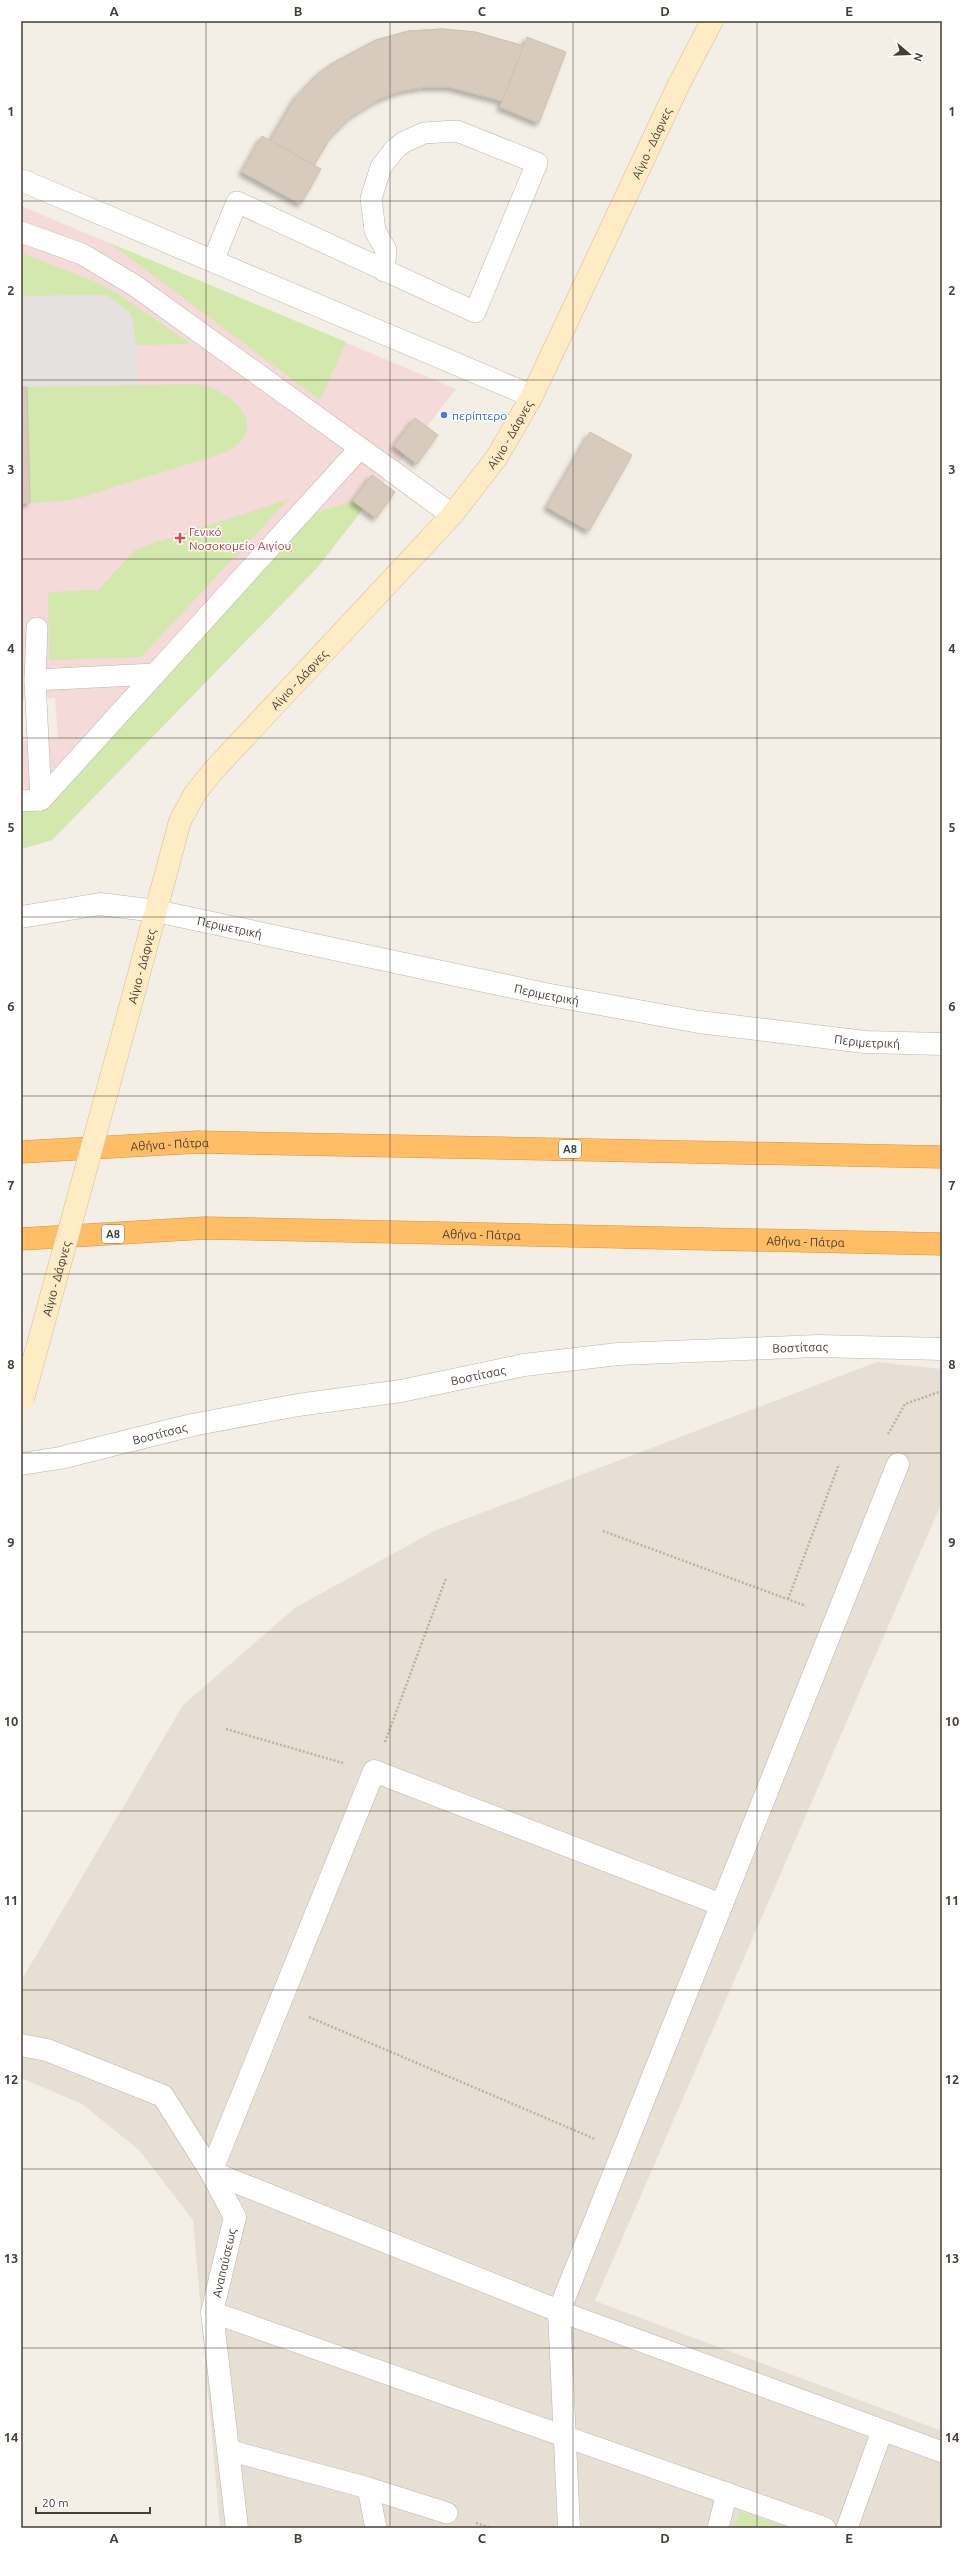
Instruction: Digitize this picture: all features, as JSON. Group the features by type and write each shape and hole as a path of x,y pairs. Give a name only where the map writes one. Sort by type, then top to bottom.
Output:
{"highway":[{"name":"Αθήνα - Πάτρα","path":"21,1152 198,1142 942,1157"},
{"name":"Αθήνα - Πάτρα","path":"21,1239 206,1228 942,1244"}],"main road":[{"name":"Αίγιο - Δάφνες","path":"22,1402 180,821 194,795 212,772 452,515 497,456 532,396 678,84 712,21"}],"street":[{"path":"21,180 532,396"},
{"path":"392,471 452,515"},
{"name":"Περιμετρική","path":"21,916 100,904 156,911 545,994 699,1022 865,1042 942,1044"},
{"name":"Βοστίτσας","path":"21,1464 60,1458 192,1425 298,1405 401,1391 524,1365 618,1354 811,1346 942,1349"},
{"path":"569,2528 558,2311 898,1464"},
{"path":"558,2311 211,2172 374,1771 722,1905"},
{"name":"Αναπαύσεως","path":"21,2045 47,2050 163,2096 211,2172 235,2217 212,2312 237,2528"}],"lane":[{"path":"214,261 237,202 384,271 475,312 537,164 457,131 446,130 424,133 404,142 381,167 371,198 375,231 386,250 384,271"},
{"path":"21,232 82,254 134,284 392,471"},
{"path":"31,800 155,674 360,448"},
{"path":"31,800 37,628"},
{"path":"35,680 155,674"},
{"path":"558,2311 942,2452"},
{"path":"212,2312 564,2438 825,2528"},
{"path":"847,2528 882,2431"},
{"path":"228,2450 368,2488 447,2513"},
{"path":"368,2488 376,2528"},
{"path":"718,2528 727,2493"}],"path":[{"path":"884,1441 905,1404 942,1391"},
{"path":"788,1599 839,1464"},
{"path":"603,1531 836,1618"},
{"path":"226,1729 374,1771 446,1578"},
{"path":"279,2004 623,2151"}],"shaded area":[{"name":"Γενικό Νοσοκομείο Αιγίου","path":"21,206 456,389 317,568 52,840 21,849 21,741 58,738 55,698 21,700"},
{"path":"107,295 129,312 133,320 139,385 21,387 21,296"},
{"path":"877,1362 942,1369 942,1502 595,2301 942,2431 942,2528 220,2528 193,2220 139,2150 82,2104 21,2078 21,1981 183,1705 295,1608 434,1531"}],"green space":[{"path":"110,243 346,342 320,400"},
{"path":"21,253 94,281 118,294 191,344 136,345 133,320 107,295 21,296"},
{"path":"197,384 224,394 243,412 247,422 246,433 238,443 224,453 72,500 30,503 27,387"},
{"path":"289,499 141,657 49,660 48,592 98,590 136,549"},
{"path":"353,501 363,509 317,568 52,840 21,849 21,801 41,799 297,518"},
{"path":"740,2511 788,2528 734,2528"}],"building":[{"path":"442,29 475,32 524,46 503,101 449,87 425,87 401,91 378,100 352,116 330,138 314,165 270,141 296,97 319,73 333,63 376,40 409,31"},
{"path":"442,29 475,32 524,46 503,101 449,87 425,87 401,91 378,100 352,116 330,138 314,165 270,141 296,97 319,73 333,63 376,40 409,31"},
{"path":"527,37 566,52 539,123 500,107"},
{"path":"262,136 321,169 301,204 242,172"},
{"path":"21,387 27,387 30,503 21,503"},
{"path":"415,418 438,435 417,464 394,446"},
{"path":"590,432 632,455 589,531 547,507"},
{"path":"372,475 395,492 376,518 353,501"}],"place":[{"name":"περίπτερο","path":"444,415"},
{"name":"Γενικό Νοσοκομείο Αιγίου","path":"180,538"}]}
